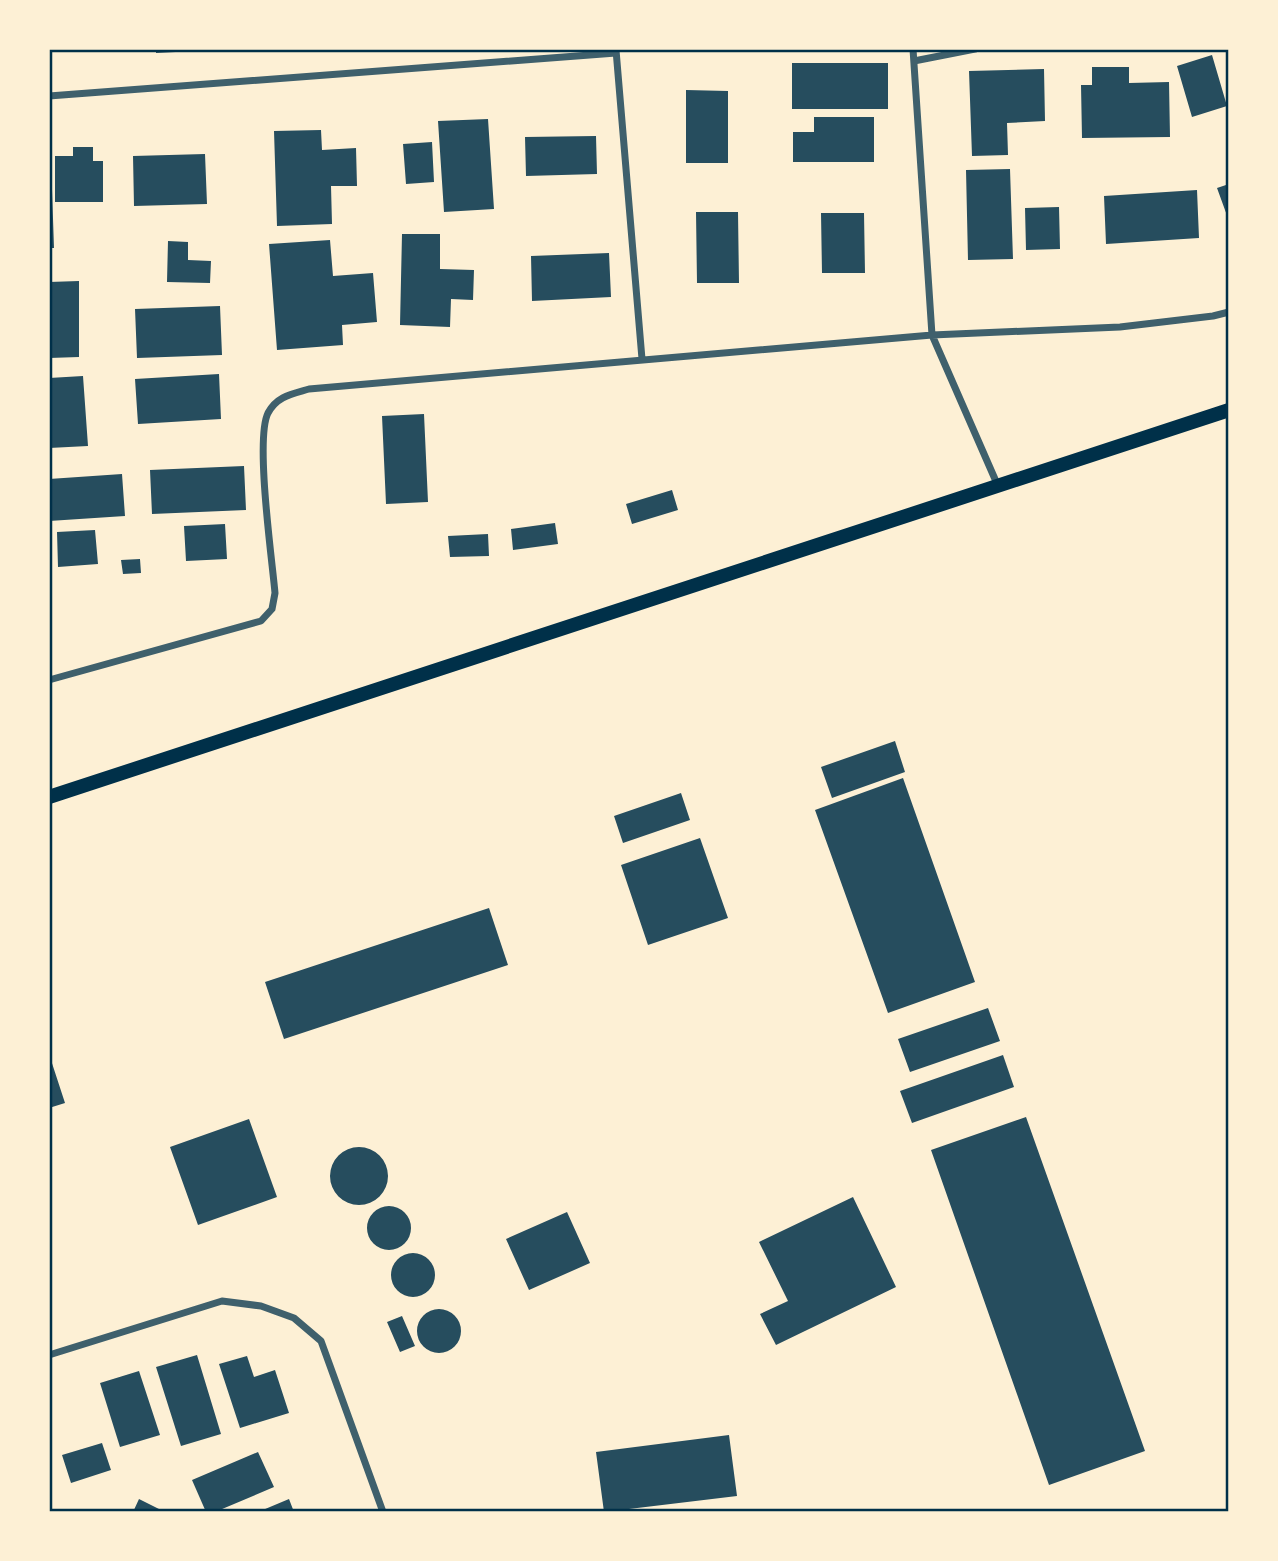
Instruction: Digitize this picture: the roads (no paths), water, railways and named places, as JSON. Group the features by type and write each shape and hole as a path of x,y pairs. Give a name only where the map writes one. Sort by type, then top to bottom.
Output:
{"main road":[{"path":"49,797 1229,410"}],"street":[{"path":"914,49 932,335 998,486"},
{"path":"914,61 975,49"},
{"path":"49,96 616,51 642,359"},
{"path":"49,680 261,621 272,609 275,593 262,439 268,414 282,397 309,388 932,335 1120,327 1229,312"},
{"path":"49,1355 222,1301 261,1306 294,1318 321,1341 383,1512"}]}
